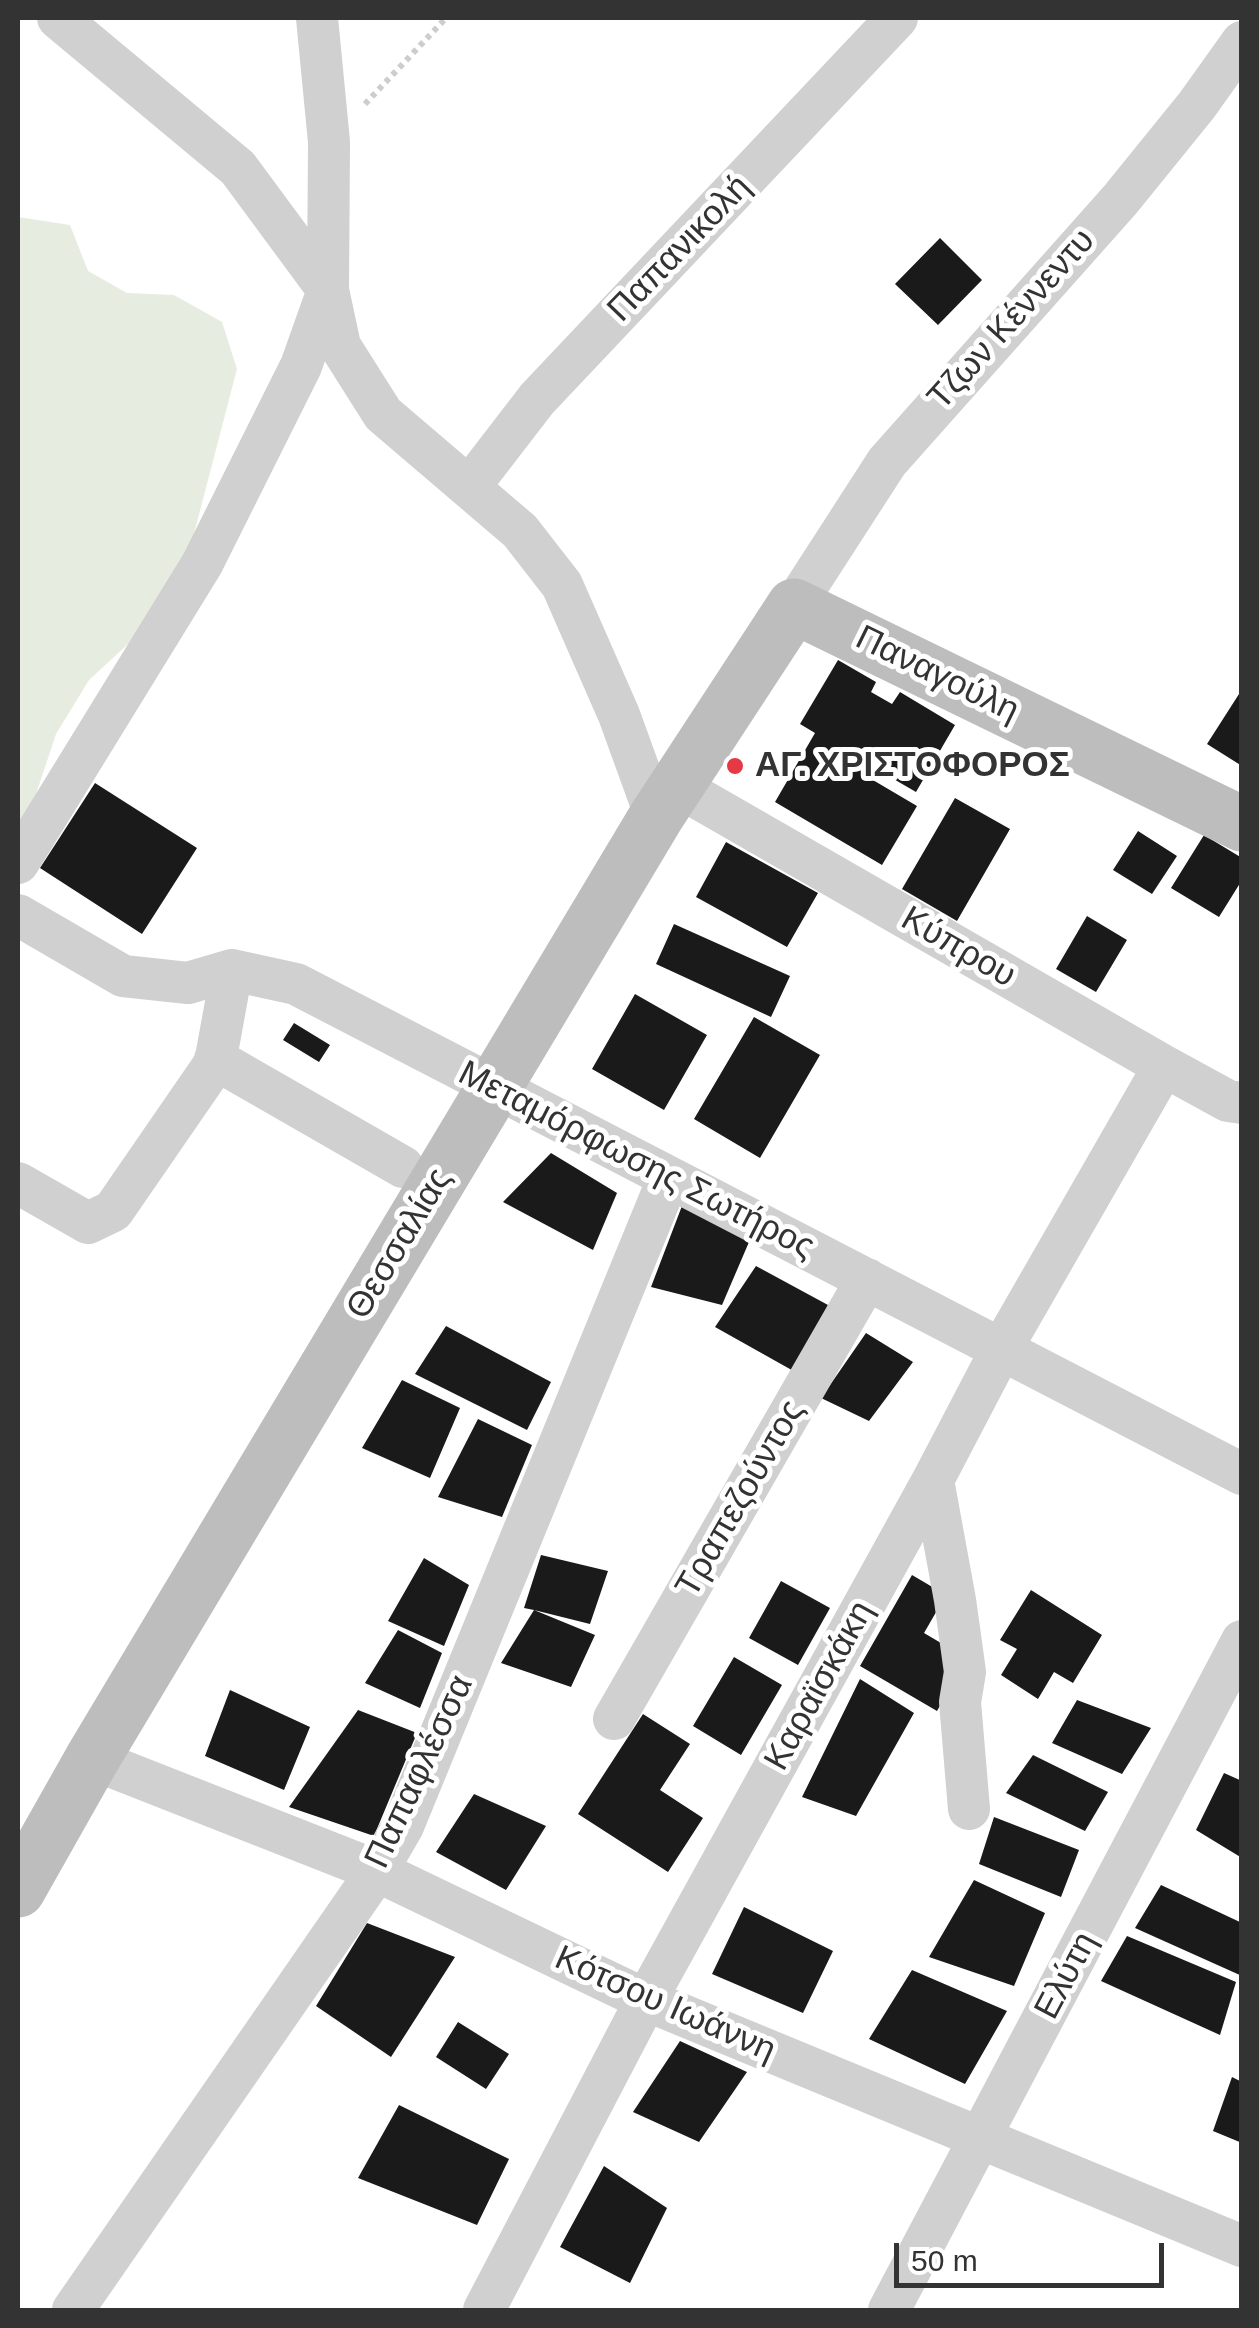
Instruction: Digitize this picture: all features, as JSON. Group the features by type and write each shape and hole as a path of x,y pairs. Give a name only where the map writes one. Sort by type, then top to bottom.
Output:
{"street":[{"path":"58,18 238,168 328,290"},
{"path":"316,18 329,142 328,290 340,346 383,414 520,530 562,584 619,714 666,802"},
{"name":"Παπανικολή","path":"470,486 537,399 898,18"},
{"name":"Τζων Κέννεντυ","path":"794,606 887,462 1120,200 1242,42"},
{"path":"18,863 202,564 302,366 328,290"},
{"name":"Θεσσαλίας","path":"18,1890 92,1759 493,1088 666,802 794,606"},
{"name":"Παναγούλη","path":"794,606 1242,824"},
{"name":"Κύπρου","path":"666,802 1228,1101 1242,1103"},
{"name":"Μεταμόρφωσης Σωτήρος","path":"18,915 124,976 188,982 232,970 296,984 1242,1474"},
{"path":"18,1183 88,1224 113,1211 215,1060 232,970"},
{"path":"215,1060 403,1168"},
{"name":"Καραϊσκάκη","path":"484,2310 646,2000 1002,1348 1164,1066"},
{"name":"Παπαφλέσσα","path":"73,2310 377,1870 403,1826 668,1179"},
{"name":"Τραπεζούντος","path":"614,1719 866,1279"},
{"path":"933,1480 965,1672 960,1702 970,1808"},
{"name":"Ελύτη","path":"889,2310 1242,1641"},
{"name":"Κότσου Ιωάννη","path":"92,1759 377,1870 646,2000 1242,2246"}],"path":[{"path":"329,142 446,18"}],"shaded area":[{"path":"18,217 70,225 88,271 127,293 174,295 222,322 237,369 190,549 140,633 89,680 56,734 35,797 18,825"}],"building":[{"path":"940,238 982,280 938,325 895,284"},
{"path":"838,660 876,682 871,692 892,704 900,692 955,725 916,792 866,763 861,773 917,806 882,865 775,802 815,733 800,724"},
{"path":"1239,694 1242,696 1242,766 1207,744"},
{"path":"95,783 197,848 142,934 40,868"},
{"path":"955,798 1010,829 957,921 902,889"},
{"path":"1138,831 1177,856 1152,894 1113,870"},
{"path":"1204,835 1242,858 1242,880 1219,917 1171,888"},
{"path":"726,842 818,893 787,947 696,897"},
{"path":"1087,916 1127,940 1096,992 1056,969"},
{"path":"674,924 790,976 771,1017 656,964"},
{"path":"635,994 707,1035 664,1110 592,1069"},
{"path":"754,1017 820,1055 760,1158 694,1119"},
{"path":"294,1023 330,1045 319,1062 283,1040"},
{"path":"551,1153 617,1193 593,1250 503,1202"},
{"path":"685,1198 752,1235 722,1305 651,1287"},
{"path":"756,1266 828,1305 797,1373 715,1327"},
{"path":"446,1326 551,1382 527,1430 415,1374"},
{"path":"866,1333 913,1362 869,1421 821,1398"},
{"path":"402,1380 460,1408 430,1478 362,1448"},
{"path":"478,1419 532,1445 502,1517 438,1497"},
{"path":"541,1555 608,1571 590,1624 524,1608"},
{"path":"424,1558 469,1585 444,1646 388,1621"},
{"path":"912,1575 946,1595 924,1633 958,1653 958,1674 937,1711 860,1666"},
{"path":"781,1581 830,1608 798,1665 749,1638"},
{"path":"1031,1590 1102,1635 1073,1683 1054,1672 1038,1699 1001,1675 1017,1649 1000,1640"},
{"path":"534,1610 595,1635 571,1687 501,1663"},
{"path":"398,1630 442,1653 420,1708 365,1683"},
{"path":"734,1657 782,1685 741,1755 693,1726"},
{"path":"860,1679 914,1713 856,1816 802,1797"},
{"path":"230,1690 310,1727 284,1790 205,1756"},
{"path":"1077,1700 1151,1728 1122,1774 1052,1743"},
{"path":"358,1710 417,1733 374,1836 289,1807"},
{"path":"643,1714 690,1744 660,1790 703,1818 668,1872 578,1814"},
{"path":"1033,1755 1108,1792 1085,1831 1006,1793"},
{"path":"1224,1773 1242,1781 1242,1858 1196,1830"},
{"path":"474,1794 546,1826 506,1890 436,1852"},
{"path":"994,1817 1079,1850 1061,1897 979,1864"},
{"path":"974,1880 1045,1913 1014,1986 929,1957"},
{"path":"1161,1885 1242,1923 1242,1976 1135,1928"},
{"path":"744,1907 833,1951 803,2013 712,1974"},
{"path":"367,1923 455,1957 391,2057 316,2006"},
{"path":"1127,1936 1236,1982 1220,2035 1101,1981"},
{"path":"912,1970 1007,2011 965,2084 869,2039"},
{"path":"458,2022 509,2054 486,2089 436,2057"},
{"path":"680,2041 747,2072 699,2142 633,2112"},
{"path":"1232,2077 1242,2082 1242,2143 1213,2131"},
{"path":"399,2105 509,2159 477,2225 358,2178"},
{"path":"604,2166 667,2208 630,2283 560,2247"}],"place":[{"name":"ΑΓ. ΧΡΙΣΤΟΦΟΡΟΣ","path":"735,766"}]}
